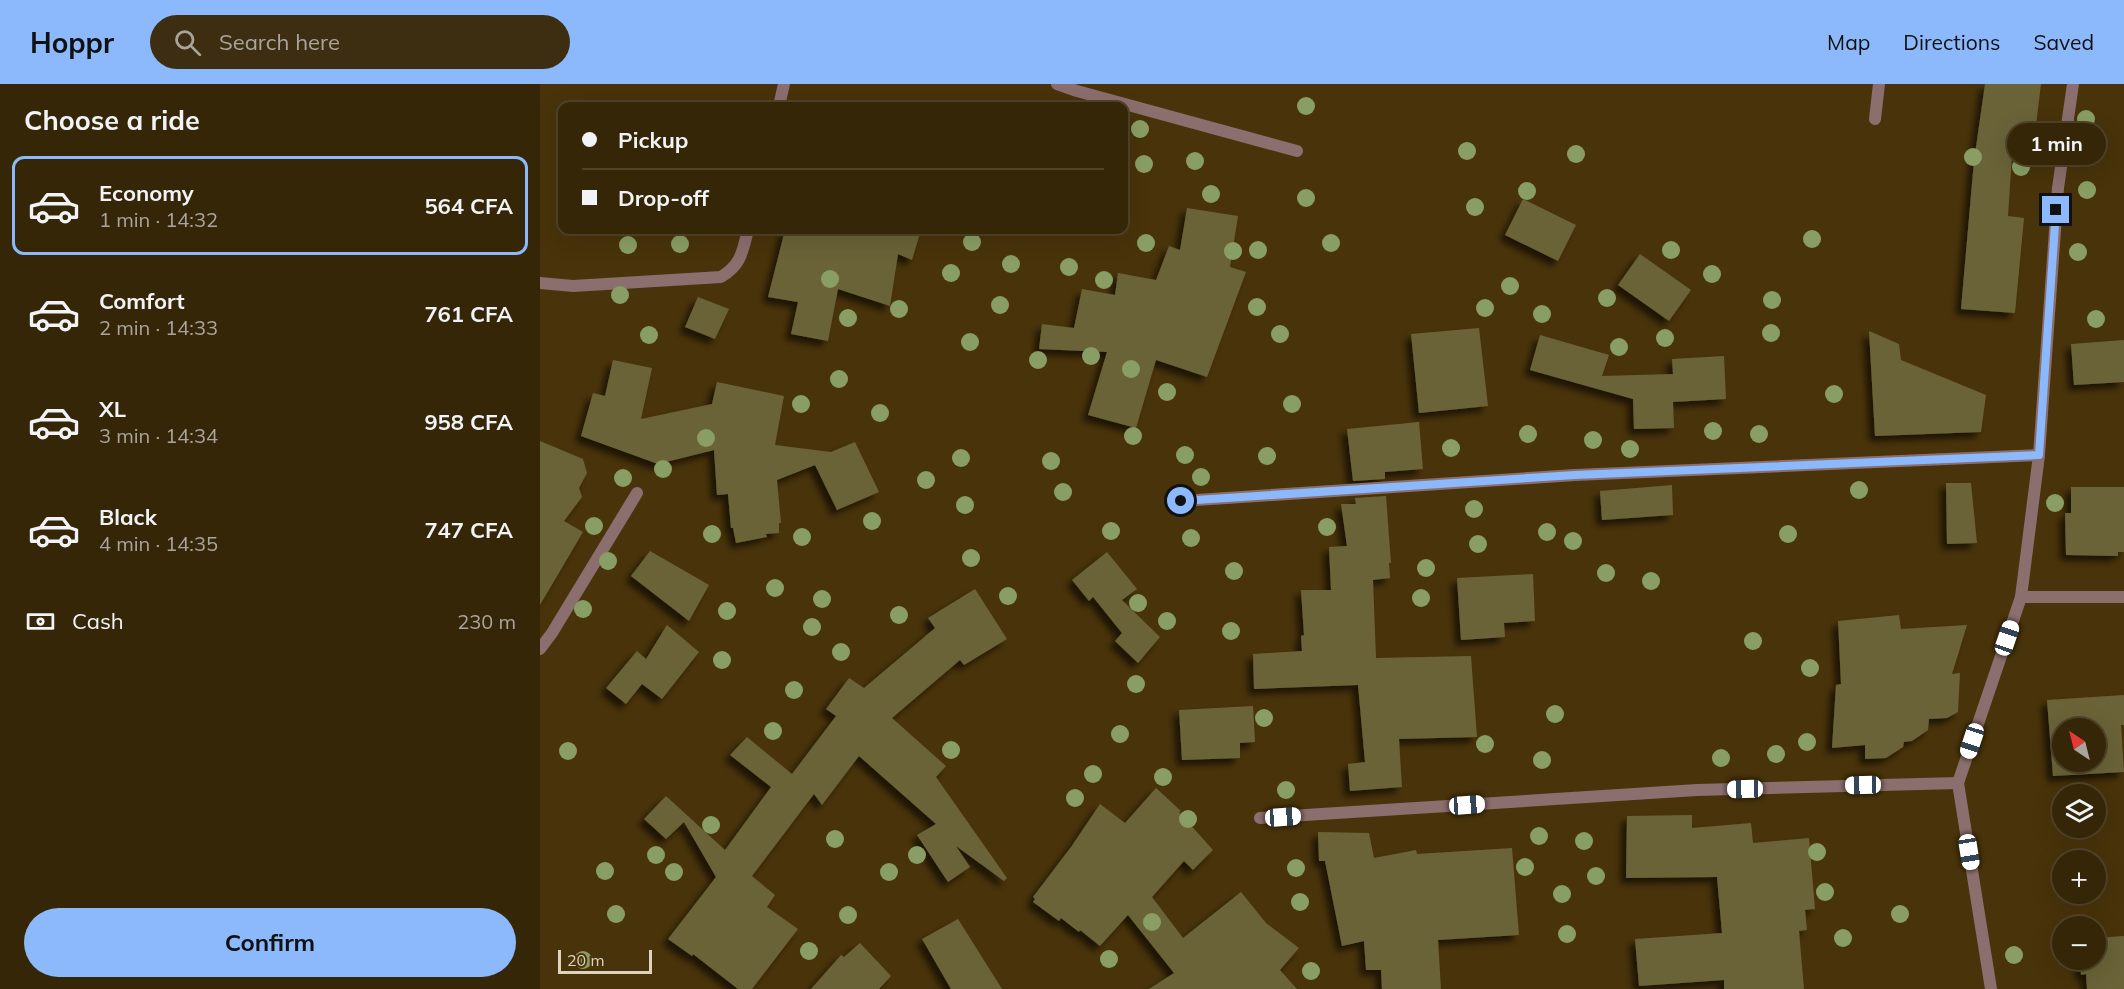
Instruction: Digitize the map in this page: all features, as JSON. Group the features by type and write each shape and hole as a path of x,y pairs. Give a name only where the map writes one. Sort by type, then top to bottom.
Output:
{"street":[{"path":"780,102 784,84"},
{"path":"1057,84 1127,102"},
{"path":"1875,118 1879,84"},
{"path":"1991,989 1958,783 2021,597 2039,455 2058,188 2073,84"},
{"path":"1128,102 1297,151"},
{"path":"540,283 573,286 721,277 734,269 747,234"},
{"path":"1181,501 1575,475 2039,455"},
{"path":"540,649 637,493"},
{"path":"2021,597 2124,597"},
{"path":"1260,818 1697,790 1958,783"}],"building":[{"path":"1985,84 2041,84 2034,142 2013,140 2008,216 2024,218 2015,313 1961,309 1974,161"},
{"path":"1523,199 1576,225 1558,261 1505,235"},
{"path":"1187,208 1238,216 1230,267 1246,272 1207,377 1156,360 1136,428 1088,415 1107,352 1039,349 1042,324 1074,328 1082,289 1115,295 1118,273 1156,280 1169,246 1180,250"},
{"path":"784,234 920,234 912,260 898,254 890,306 838,289 828,341 791,334 798,302 768,297"},
{"path":"1640,254 1691,290 1669,321 1618,285"},
{"path":"698,297 729,309 715,339 685,327"},
{"path":"1479,328 1488,406 1419,413 1411,334"},
{"path":"1869,331 1899,344 1901,360 1986,395 1981,432 1875,436"},
{"path":"1540,335 1609,355 1602,376 1673,374 1672,359 1724,356 1726,399 1673,402 1674,428 1634,429 1633,399 1530,370"},
{"path":"2124,340 2124,382 2074,385 2071,344"},
{"path":"613,360 652,368 641,419 712,404 717,382 784,396 775,445 831,452 855,442 879,492 837,510 815,465 777,480 781,523 779,523 779,533 766,534 767,537 736,543 733,528 731,528 728,494 717,495 714,450 658,464 581,436 593,393 605,396"},
{"path":"1419,422 1423,469 1385,472 1385,479 1353,481 1347,429"},
{"path":"540,441 583,459 587,473 579,488 582,497 564,521 583,532 540,605"},
{"path":"1946,483 1971,483 1977,543 1947,544"},
{"path":"1672,485 1673,515 1602,520 1600,491"},
{"path":"2071,487 2124,487 2124,552 2118,552 2118,556 2066,555 2065,513 2071,513"},
{"path":"1386,496 1391,563 1389,563 1390,578 1373,580 1376,658 1471,656 1477,737 1399,739 1402,787 1350,791 1348,764 1365,762 1358,685 1254,689 1253,654 1302,651 1301,636 1304,635 1301,590 1331,590 1329,547 1347,546 1341,504 1356,504 1355,498"},
{"path":"650,551 709,585 689,621 631,576"},
{"path":"1107,552 1137,589 1122,600 1160,637 1138,663 1115,641 1122,633 1093,597 1089,601 1072,580"},
{"path":"1533,574 1535,621 1504,623 1505,637 1461,640 1457,578"},
{"path":"975,589 1007,639 964,665 960,660 892,718 946,766 936,777 1007,878 1004,881 956,846 970,867 948,882 917,835 936,824 859,756 822,805 814,794 752,876 775,895 767,907 798,929 752,989 738,989 693,954 692,956 668,939 716,877 684,822 666,839 644,819 666,796 725,850 771,787 730,755 747,737 792,774 836,716 826,709 849,678 864,688 935,628 928,618"},
{"path":"1899,615 1901,629 1967,625 1952,674 1960,673 1958,712 1947,718 1929,719 1928,730 1912,741 1904,742 1903,747 1886,758 1865,759 1865,745 1832,748 1836,685 1841,684 1838,621"},
{"path":"667,625 699,652 662,699 642,684 626,704 606,688 637,651 646,659"},
{"path":"2124,695 2124,725 2121,725 2124,772 2053,776 2053,772 2106,772 2106,718 2052,718 2052,763 2047,700"},
{"path":"1253,706 1255,742 1240,743 1240,758 1182,760 1179,710"},
{"path":"1156,788 1181,811 1179,812 1213,850 1193,870 1184,861 1152,897 1183,938 1241,892 1266,923 1299,948 1280,970 1297,989 1149,989 1174,973 1128,915 1100,946 1080,930 1079,932 1061,918 1059,921 1033,902 1035,899 1033,897 1100,804 1125,823"},
{"path":"1692,815 1692,828 1751,823 1753,843 1809,838 1815,909 1805,910 1807,930 1799,931 1804,989 1724,989 1724,980 1639,986 1635,939 1722,933 1717,877 1626,878 1627,816"},
{"path":"1318,832 1369,833 1374,858 1416,850 1417,854 1512,848 1519,935 1438,940 1441,989 1382,989 1381,970 1366,970 1364,941 1342,946 1325,861 1319,861"},
{"path":"958,919 1002,989 951,989 922,939"},
{"path":"2124,936 2124,989 2087,989 2086,974 2081,975 2081,970 2106,970 2106,937"},
{"path":"860,943 891,976 879,989 811,989 841,955 844,957"}],"route":[{"path":"1181,501 1575,475 2039,455 2056,210"}]}
